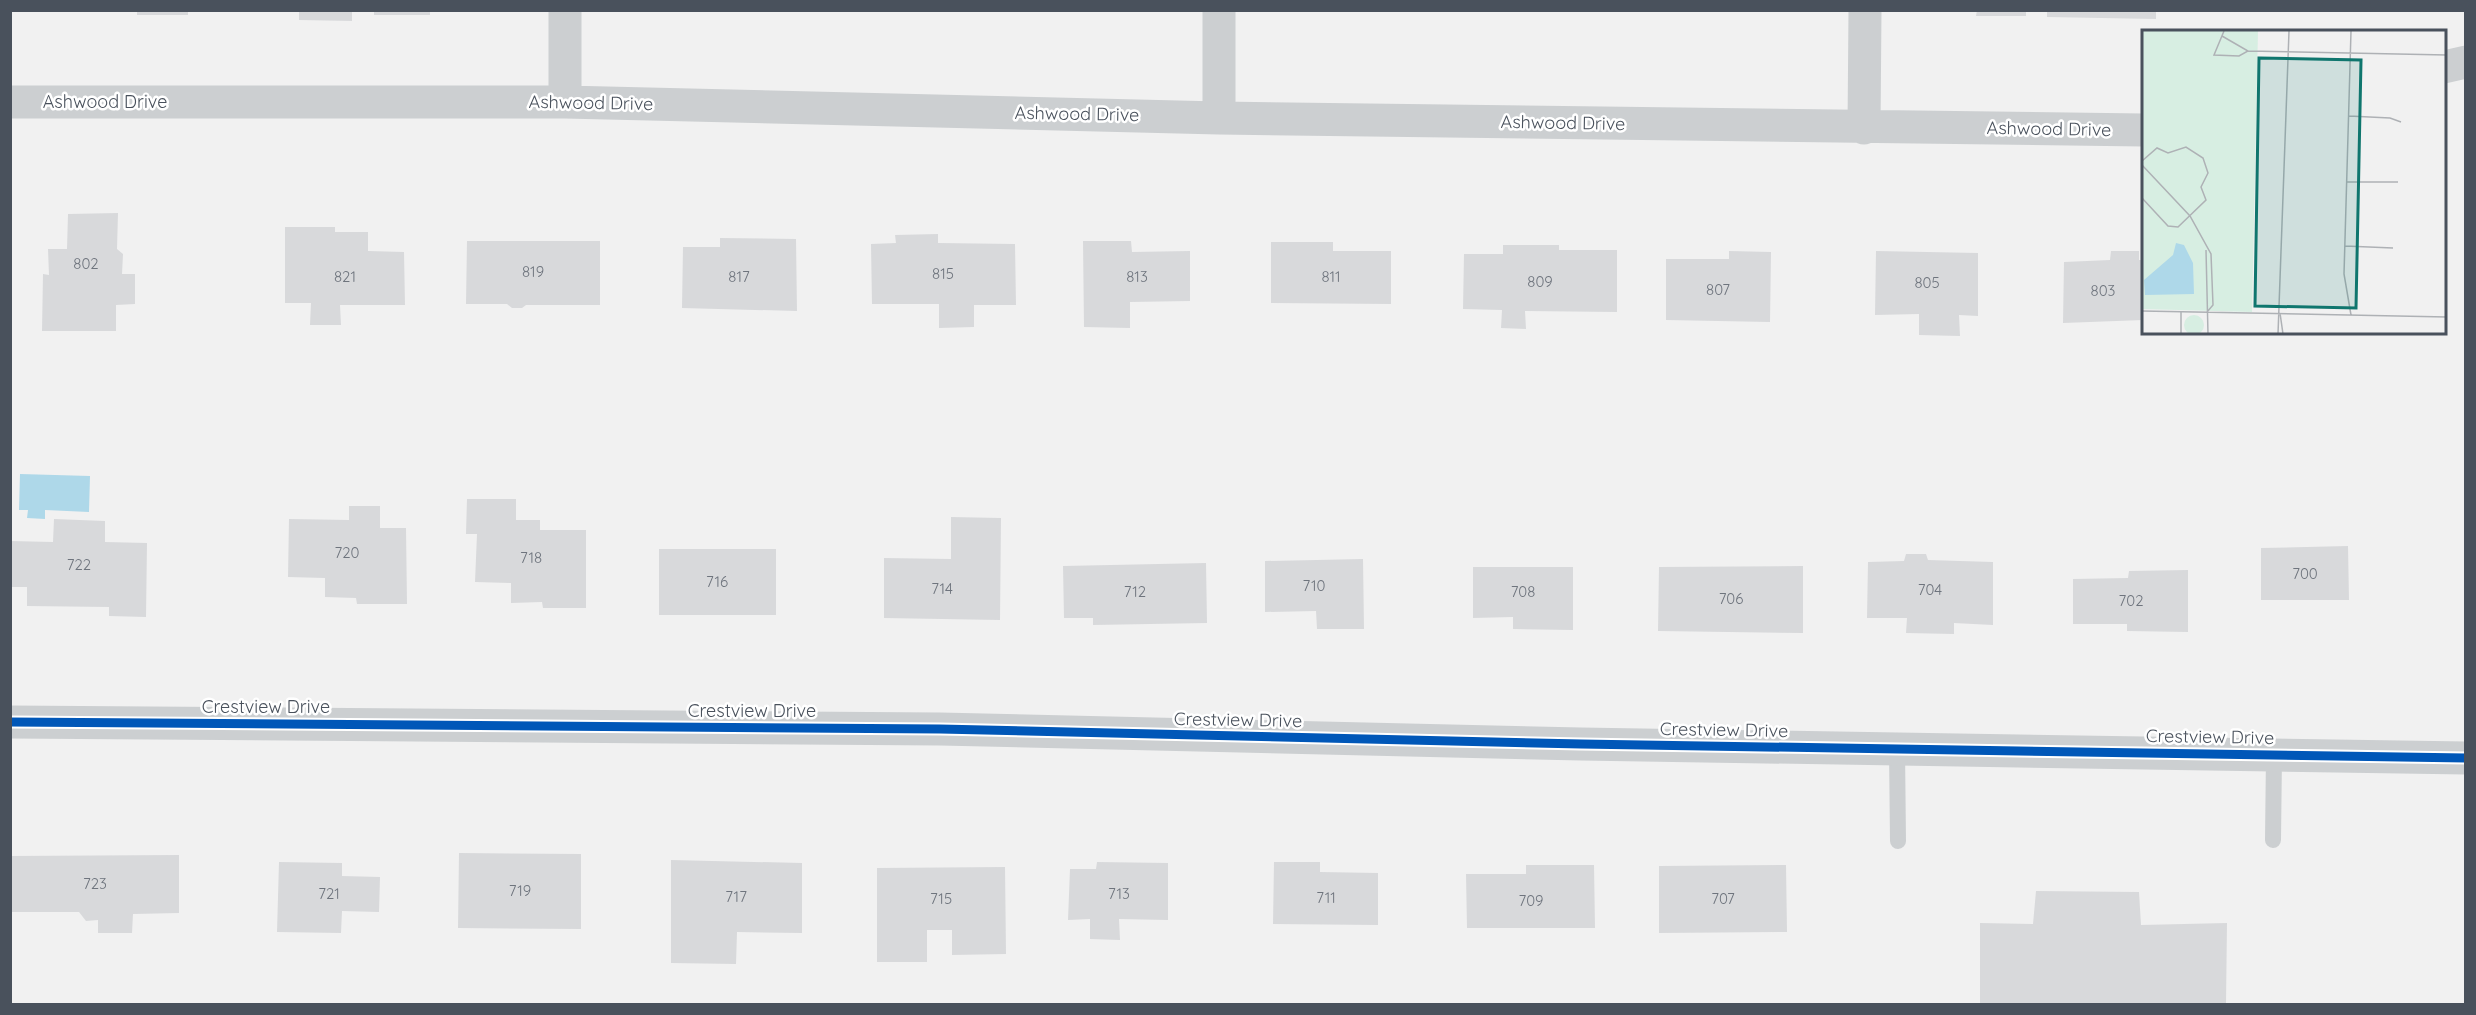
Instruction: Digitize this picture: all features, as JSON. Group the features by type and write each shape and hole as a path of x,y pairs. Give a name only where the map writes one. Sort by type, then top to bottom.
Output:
{"street":[{"path":"565,10 565,102"},
{"path":"1219,10 1219,118"},
{"path":"1864,128 1865,10"},
{"path":"2446,67 2466,62"},
{"name":"Ashwood Drive","path":"10,102 565,102 1219,118 2142,130"},
{"name":"Crestview Drive","path":"10,722 940,729 1581,744 2466,758"}],"lane":[{"path":"1897,749 1898,841"},
{"path":"2273,840 2274,755"}],"water":[{"path":"20,474 90,476 89,512 45,510 45,519 27,518 28,510 19,510"}],"building":[{"path":"137,10 188,10 188,15 137,15"},
{"path":"299,10 352,10 352,21 299,20"},
{"path":"374,10 430,10 430,15 374,15"},
{"path":"1977,10 2026,10 2026,16 1976,16"},
{"path":"2047,10 2156,10 2156,19 2047,17"},
{"path":"118,213 117,249 123,254 122,274 135,274 135,304 116,305 116,331 42,331 43,274 49,275 48,249 67,249 68,214"},
{"path":"285,227 335,227 335,232 368,232 368,251 404,252 405,305 340,305 341,325 310,325 311,303 285,303"},
{"path":"938,234 938,243 1015,244 1016,305 974,305 974,327 939,328 939,304 872,304 871,244 896,243 895,235"},
{"path":"720,238 796,239 797,311 682,308 683,247 720,247"},
{"path":"467,241 600,241 600,305 526,305 522,308 512,308 507,304 466,304"},
{"path":"1083,241 1131,241 1132,252 1190,251 1190,301 1130,302 1130,328 1084,327"},
{"path":"1271,242 1333,242 1333,251 1391,251 1391,304 1271,303"},
{"path":"1503,245 1559,245 1559,250 1617,250 1617,312 1525,311 1526,329 1501,328 1502,310 1463,309 1464,254 1503,254"},
{"path":"1729,251 1771,252 1770,322 1666,320 1666,259 1729,259"},
{"path":"1876,251 1978,253 1978,316 1959,315 1960,336 1919,335 1919,314 1875,315"},
{"path":"2111,251 2139,251 2139,260 2142,260 2142,320 2063,323 2064,262 2110,260"},
{"path":"467,499 516,499 516,520 540,520 540,530 586,530 586,608 543,608 542,602 511,603 511,583 475,582 477,534 466,534"},
{"path":"349,506 380,506 380,528 406,528 407,604 357,604 356,598 325,597 325,578 288,577 289,519 349,520"},
{"path":"951,517 1001,518 1000,620 884,618 884,558 951,559"},
{"path":"54,519 105,521 105,542 147,543 146,617 109,616 109,607 27,606 27,587 10,587 10,541 53,542"},
{"path":"2348,546 2349,600 2261,600 2261,548"},
{"path":"659,549 776,549 776,615 659,615"},
{"path":"1906,554 1926,554 1928,560 1993,562 1993,625 1954,623 1954,634 1906,633 1907,618 1867,618 1868,562 1904,561"},
{"path":"1363,559 1364,629 1317,629 1316,611 1265,612 1265,561"},
{"path":"1206,563 1207,623 1093,625 1093,618 1064,618 1063,566"},
{"path":"1803,566 1803,633 1658,631 1659,567"},
{"path":"1473,567 1573,567 1573,630 1513,629 1513,617 1473,618"},
{"path":"2188,570 2188,632 2127,631 2127,624 2073,624 2073,579 2128,578 2129,571"},
{"path":"459,853 581,854 581,929 458,928"},
{"path":"179,855 179,913 133,914 132,933 98,933 98,920 86,921 79,912 10,912 10,856"},
{"path":"671,860 802,863 802,933 737,932 736,964 671,963"},
{"path":"279,862 342,863 342,876 380,877 379,912 342,911 341,933 277,932"},
{"path":"1097,862 1168,863 1168,920 1119,919 1120,940 1090,939 1090,919 1068,920 1070,869 1096,869"},
{"path":"1274,862 1320,862 1320,872 1378,873 1378,925 1273,924"},
{"path":"1526,865 1594,865 1595,928 1467,928 1466,874 1526,874"},
{"path":"1786,865 1787,932 1659,933 1659,866"},
{"path":"1005,867 1006,954 952,955 952,930 927,930 927,962 877,962 877,868"},
{"path":"2036,891 2139,892 2141,925 2227,923 2226,1004 1980,1004 1980,923 2033,924"}],"cycle path":[{"path":"10,722 940,729 1581,744 2466,758"}]}
